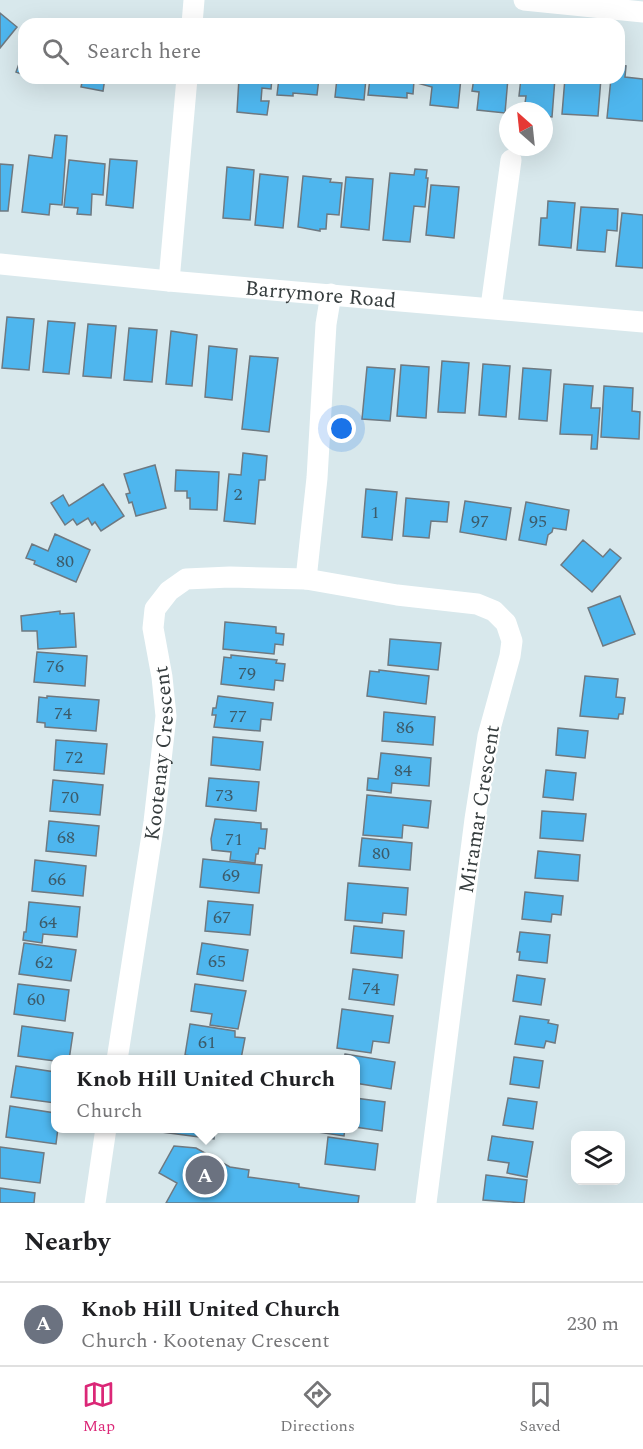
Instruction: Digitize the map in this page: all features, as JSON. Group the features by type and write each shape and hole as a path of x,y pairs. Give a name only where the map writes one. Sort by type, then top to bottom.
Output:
{"street":[{"path":"192,18 194,0"},
{"path":"524,0 643,12"},
{"path":"169,280 186,84"},
{"path":"491,307 511,160"},
{"name":"Barrymore Road","path":"0,264 643,322"},
{"path":"306,579 317,478 326,324 331,294"},
{"name":"Kootenay Crescent","path":"118,1055 154,822 166,716 162,676 153,628 155,609 169,591 186,579 230,577 306,579"},
{"name":"Miramar Crescent","path":"306,579 477,604 494,611 506,623 512,641 504,683 488,736 475,819 426,1203"},
{"path":"95,1203 105,1133"}],"building":[{"path":"0,13 17,27 0,48"},
{"path":"625,77 643,79 643,121 607,118 610,84 625,84"},
{"path":"82,84 104,84 103,91 81,87"},
{"path":"239,84 271,84 271,89 262,88 261,101 269,101 267,115 237,112"},
{"path":"278,84 318,84 317,95 293,93 293,96 277,95"},
{"path":"336,84 365,84 364,100 335,97"},
{"path":"369,84 414,84 413,94 407,93 407,98 368,95"},
{"path":"421,84 460,84 458,108 430,105 432,87"},
{"path":"473,84 507,84 506,102 499,102 499,112 477,110 479,92 472,91"},
{"path":"520,84 555,84 553,104 553,102 525,102 526,96 519,96"},
{"path":"564,84 601,84 598,116 562,114"},
{"path":"55,135 67,136 62,205 50,204 49,215 22,212 29,155 52,158"},
{"path":"110,159 137,161 133,208 106,205"},
{"path":"69,160 105,164 103,195 92,194 91,215 77,214 78,208 64,207"},
{"path":"0,164 13,165 8,211 0,211"},
{"path":"227,167 254,170 250,220 223,218"},
{"path":"415,169 427,170 426,178 428,178 425,207 414,206 410,242 383,240 390,173 414,175"},
{"path":"260,174 288,177 283,228 255,225"},
{"path":"303,176 331,179 330,182 342,183 339,215 327,214 326,229 320,229 320,231 298,227"},
{"path":"346,177 373,179 369,230 341,227"},
{"path":"431,185 459,187 454,238 426,235"},
{"path":"548,201 575,203 571,248 539,245 541,218 547,218"},
{"path":"581,207 618,209 617,231 607,230 605,252 577,250"},
{"path":"622,213 643,215 643,268 616,266"},
{"path":"7,317 34,319 29,370 2,368"},
{"path":"48,321 75,323 69,374 43,372"},
{"path":"88,324 116,326 111,378 83,376"},
{"path":"129,328 157,330 152,382 124,380"},
{"path":"171,331 197,335 192,386 166,384"},
{"path":"209,346 237,349 232,400 205,397"},
{"path":"250,356 278,358 269,432 242,429"},
{"path":"442,361 469,363 465,413 438,412"},
{"path":"483,364 510,366 506,417 479,415"},
{"path":"401,365 429,367 426,418 397,416"},
{"path":"367,367 395,369 390,421 362,419"},
{"path":"523,368 551,370 547,421 519,419"},
{"path":"564,384 593,386 591,408 600,408 597,449 591,449 592,435 560,434"},
{"path":"604,386 633,388 632,411 640,412 639,439 601,437"},
{"path":"243,453 267,456 265,480 259,480 255,524 224,521 229,474 241,475"},
{"path":"155,465 166,508 136,516 132,502 129,503 126,494 130,493 124,474"},
{"path":"176,470 219,472 217,510 190,509 190,498 187,498 187,491 175,491"},
{"path":"103,484 124,516 101,531 95,522 92,525 88,518 77,525 73,519 65,525 51,503 63,495 69,506"},
{"path":"366,489 397,492 392,540 362,537"},
{"path":"406,498 449,502 447,522 431,521 429,538 403,536"},
{"path":"465,501 511,508 506,540 460,532"},
{"path":"526,502 569,510 566,530 553,528 548,535 546,545 519,540"},
{"path":"55,534 90,550 76,582 34,564 35,561 26,558 32,544 48,551"},
{"path":"583,540 603,557 610,549 621,558 592,592 561,565"},
{"path":"620,596 635,634 603,646 588,608"},
{"path":"60,611 60,614 74,613 76,647 38,649 37,631 22,631 21,616"},
{"path":"225,622 276,627 276,633 284,634 283,645 275,644 274,654 223,649"},
{"path":"390,639 441,643 438,670 388,665"},
{"path":"37,652 87,656 85,686 34,682"},
{"path":"231,655 277,660 276,663 285,664 283,681 275,680 274,690 221,684 224,657 231,658"},
{"path":"379,670 429,676 426,704 367,696 370,671 379,672"},
{"path":"585,676 618,679 616,697 625,698 623,714 619,714 618,719 580,716"},
{"path":"47,696 99,700 96,731 45,727 45,723 37,722 39,697 47,698"},
{"path":"218,696 273,703 271,720 261,719 260,731 214,727 216,715 212,715"},
{"path":"384,712 435,717 433,745 382,741"},
{"path":"558,728 588,731 585,758 556,755"},
{"path":"213,737 263,742 260,770 211,765"},
{"path":"56,740 107,744 104,774 54,770"},
{"path":"381,753 431,758 429,786 392,783 391,793 367,790 368,778 378,779"},
{"path":"546,770 576,773 573,800 543,797"},
{"path":"209,778 259,782 256,811 206,806"},
{"path":"53,780 103,785 100,815 50,811"},
{"path":"367,795 431,801 428,828 403,825 402,838 363,835"},
{"path":"542,811 586,814 583,841 540,838"},
{"path":"215,819 261,823 261,829 267,829 265,849 259,848 255,863 230,860 231,852 212,850 211,839"},
{"path":"49,821 99,826 96,856 46,851"},
{"path":"362,838 412,843 410,870 359,866"},
{"path":"538,851 580,855 578,881 535,878"},
{"path":"203,859 262,865 259,893 200,887"},
{"path":"35,860 86,866 83,896 32,891"},
{"path":"348,883 408,888 406,915 383,913 382,923 345,920"},
{"path":"525,892 563,896 561,915 552,914 551,922 522,919"},
{"path":"208,901 253,905 250,935 205,931"},
{"path":"29,902 80,907 77,937 43,934 42,943 23,940"},
{"path":"354,926 404,931 402,958 351,953"},
{"path":"520,932 550,935 547,963 519,960 520,952 517,952"},
{"path":"24,943 76,950 71,981 19,974"},
{"path":"202,943 248,950 243,981 197,974"},
{"path":"353,969 398,975 394,1005 349,999"},
{"path":"517,975 545,979 541,1005 513,1001"},
{"path":"18,984 69,990 65,1021 14,1014"},
{"path":"195,984 246,991 238,1029 210,1025 212,1014 191,1011"},
{"path":"342,1009 393,1016 389,1043 373,1041 371,1053 337,1048"},
{"path":"520,1016 549,1020 548,1023 558,1025 555,1043 546,1041 544,1048 515,1044"},
{"path":"190,1024 235,1031 235,1037 245,1038 242,1055 185,1055"},
{"path":"22,1026 73,1033 70,1055 51,1055 51,1060 18,1056"},
{"path":"360,1056 395,1062 391,1089 360,1084"},
{"path":"514,1057 543,1061 539,1088 510,1084"},
{"path":"16,1066 51,1071 51,1102 11,1097"},
{"path":"508,1098 537,1102 533,1129 503,1125"},
{"path":"360,1099 385,1102 382,1131 360,1128"},
{"path":"10,1106 51,1112 51,1133 57,1133 56,1144 6,1137"},
{"path":"169,1133 215,1133 214,1139"},
{"path":"324,1133 344,1133 344,1136"},
{"path":"492,1136 533,1142 527,1177 507,1173 509,1163 488,1160"},
{"path":"328,1137 378,1144 375,1170 325,1164"},
{"path":"174,1146 196,1148 230,1167 249,1170 248,1177 359,1196 358,1203 166,1203 177,1183 159,1173"},
{"path":"0,1147 44,1153 40,1183 0,1178"},
{"path":"486,1175 527,1180 524,1203 483,1200"},
{"path":"0,1188 35,1193 34,1203 0,1203"}],"place":[{"name":"Knob Hill United Church","path":"205,1175"}]}
